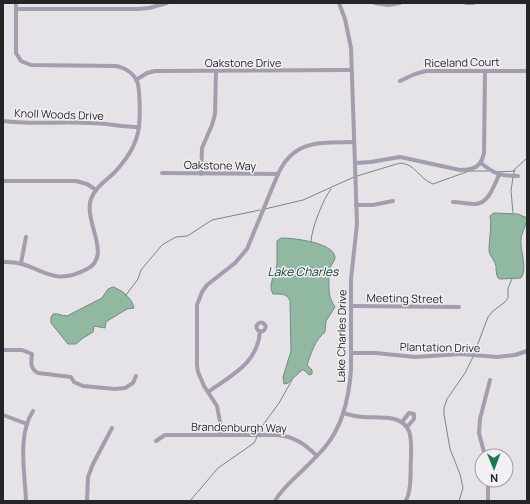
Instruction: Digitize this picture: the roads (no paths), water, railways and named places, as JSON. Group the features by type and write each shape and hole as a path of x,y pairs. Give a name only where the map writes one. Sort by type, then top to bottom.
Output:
{"street":[{"path":"3,262 21,263 50,276 60,278 72,276 92,266 98,251 91,221 91,199 96,190 116,171 123,161 134,144 139,127 139,90 136,80 128,70 116,66 31,65 24,63 19,59 16,52 16,3"},
{"path":"16,9 136,9 149,8 167,3"},
{"path":"375,3 382,5 400,3"},
{"path":"466,3 474,3"},
{"name":"Lake Charles Drive","path":"275,501 281,491 317,456 333,436 343,413 350,383 350,279 356,236 355,163 349,35 340,4"},
{"name":"Oakstone Drive","path":"136,80 147,73 155,71 351,70"},
{"name":"Riceland Court","path":"400,81 426,71 527,70"},
{"path":"202,174 202,148 215,114 216,71"},
{"path":"481,164 485,140 484,71"},
{"name":"Knoll Woods Drive","path":"3,121 20,123 90,123 119,127 139,127"},
{"path":"220,435 218,412 214,401 200,380 197,366 196,311 198,300 207,285 235,262 247,249 282,165 294,151 303,146 317,143 354,142"},
{"path":"355,163 400,157 467,170 481,164"},
{"path":"481,164 499,175 518,176"},
{"name":"Oakstone Way","path":"162,173 278,174"},
{"path":"453,202 476,204 482,202 488,196 499,175"},
{"path":"3,182 76,181 87,184 96,190"},
{"path":"356,205 373,205 393,201"},
{"path":"21,263 26,237"},
{"name":"Meeting Street","path":"351,306 459,307"},
{"path":"208,392 250,360 258,347 260,331"},
{"path":"3,350 22,350 32,354 32,368 34,371 71,377 74,382 82,386 120,389 133,383 136,376"},
{"name":"Plantation Drive","path":"351,353 376,353 415,357 461,354 497,357 515,355 527,351"},
{"path":"483,448 479,433 480,419 490,380"},
{"path":"26,501 23,446 26,424 33,411"},
{"path":"343,413 363,417 394,418 402,422 407,427 410,437 410,479 406,501"},
{"path":"402,422 409,413 414,414 414,419 407,427"},
{"path":"3,414 26,424"},
{"path":"87,501 88,477 93,464 112,428"},
{"name":"Brandenburgh Way","path":"156,441 165,435 287,436 302,442 317,456"},
{"path":"488,488 488,501"}],"water":[{"path":"494,213 518,214 527,218 521,237 524,269 521,278 500,279 497,276 496,266 489,251 491,225 490,216"},
{"name":"Lake Charles","path":"281,238 302,240 320,244 333,252 335,257 329,274 329,293 335,307 326,321 325,332 316,343 307,365 312,370 312,374 309,375 302,370 288,383 284,384 283,377 291,351 290,301 285,295 273,294 271,291 271,283 277,264 277,241"},
{"path":"113,287 126,295 133,304 134,308 127,309 106,322 105,328 94,326 93,332 76,344 68,344 51,323 51,317 53,314 67,316 102,298 108,289"}],"waterway":[{"path":"514,174 514,170 527,158"},
{"path":"357,176 400,163 410,166 433,184 469,171 488,171"},
{"path":"497,172 515,171"},
{"path":"265,209 303,200 354,177"},
{"path":"513,177 511,191 513,213"},
{"path":"311,242 318,215 324,200 331,189"},
{"path":"126,295 138,279 141,270 162,245 176,237 187,236 212,220 260,210"},
{"path":"474,354 488,317 508,298 508,288 512,279"},
{"path":"459,501 463,488 460,474 450,449 444,408 447,399 465,373 473,357"},
{"path":"259,433 292,380"},
{"path":"190,501 218,468 254,443 257,437"}]}
